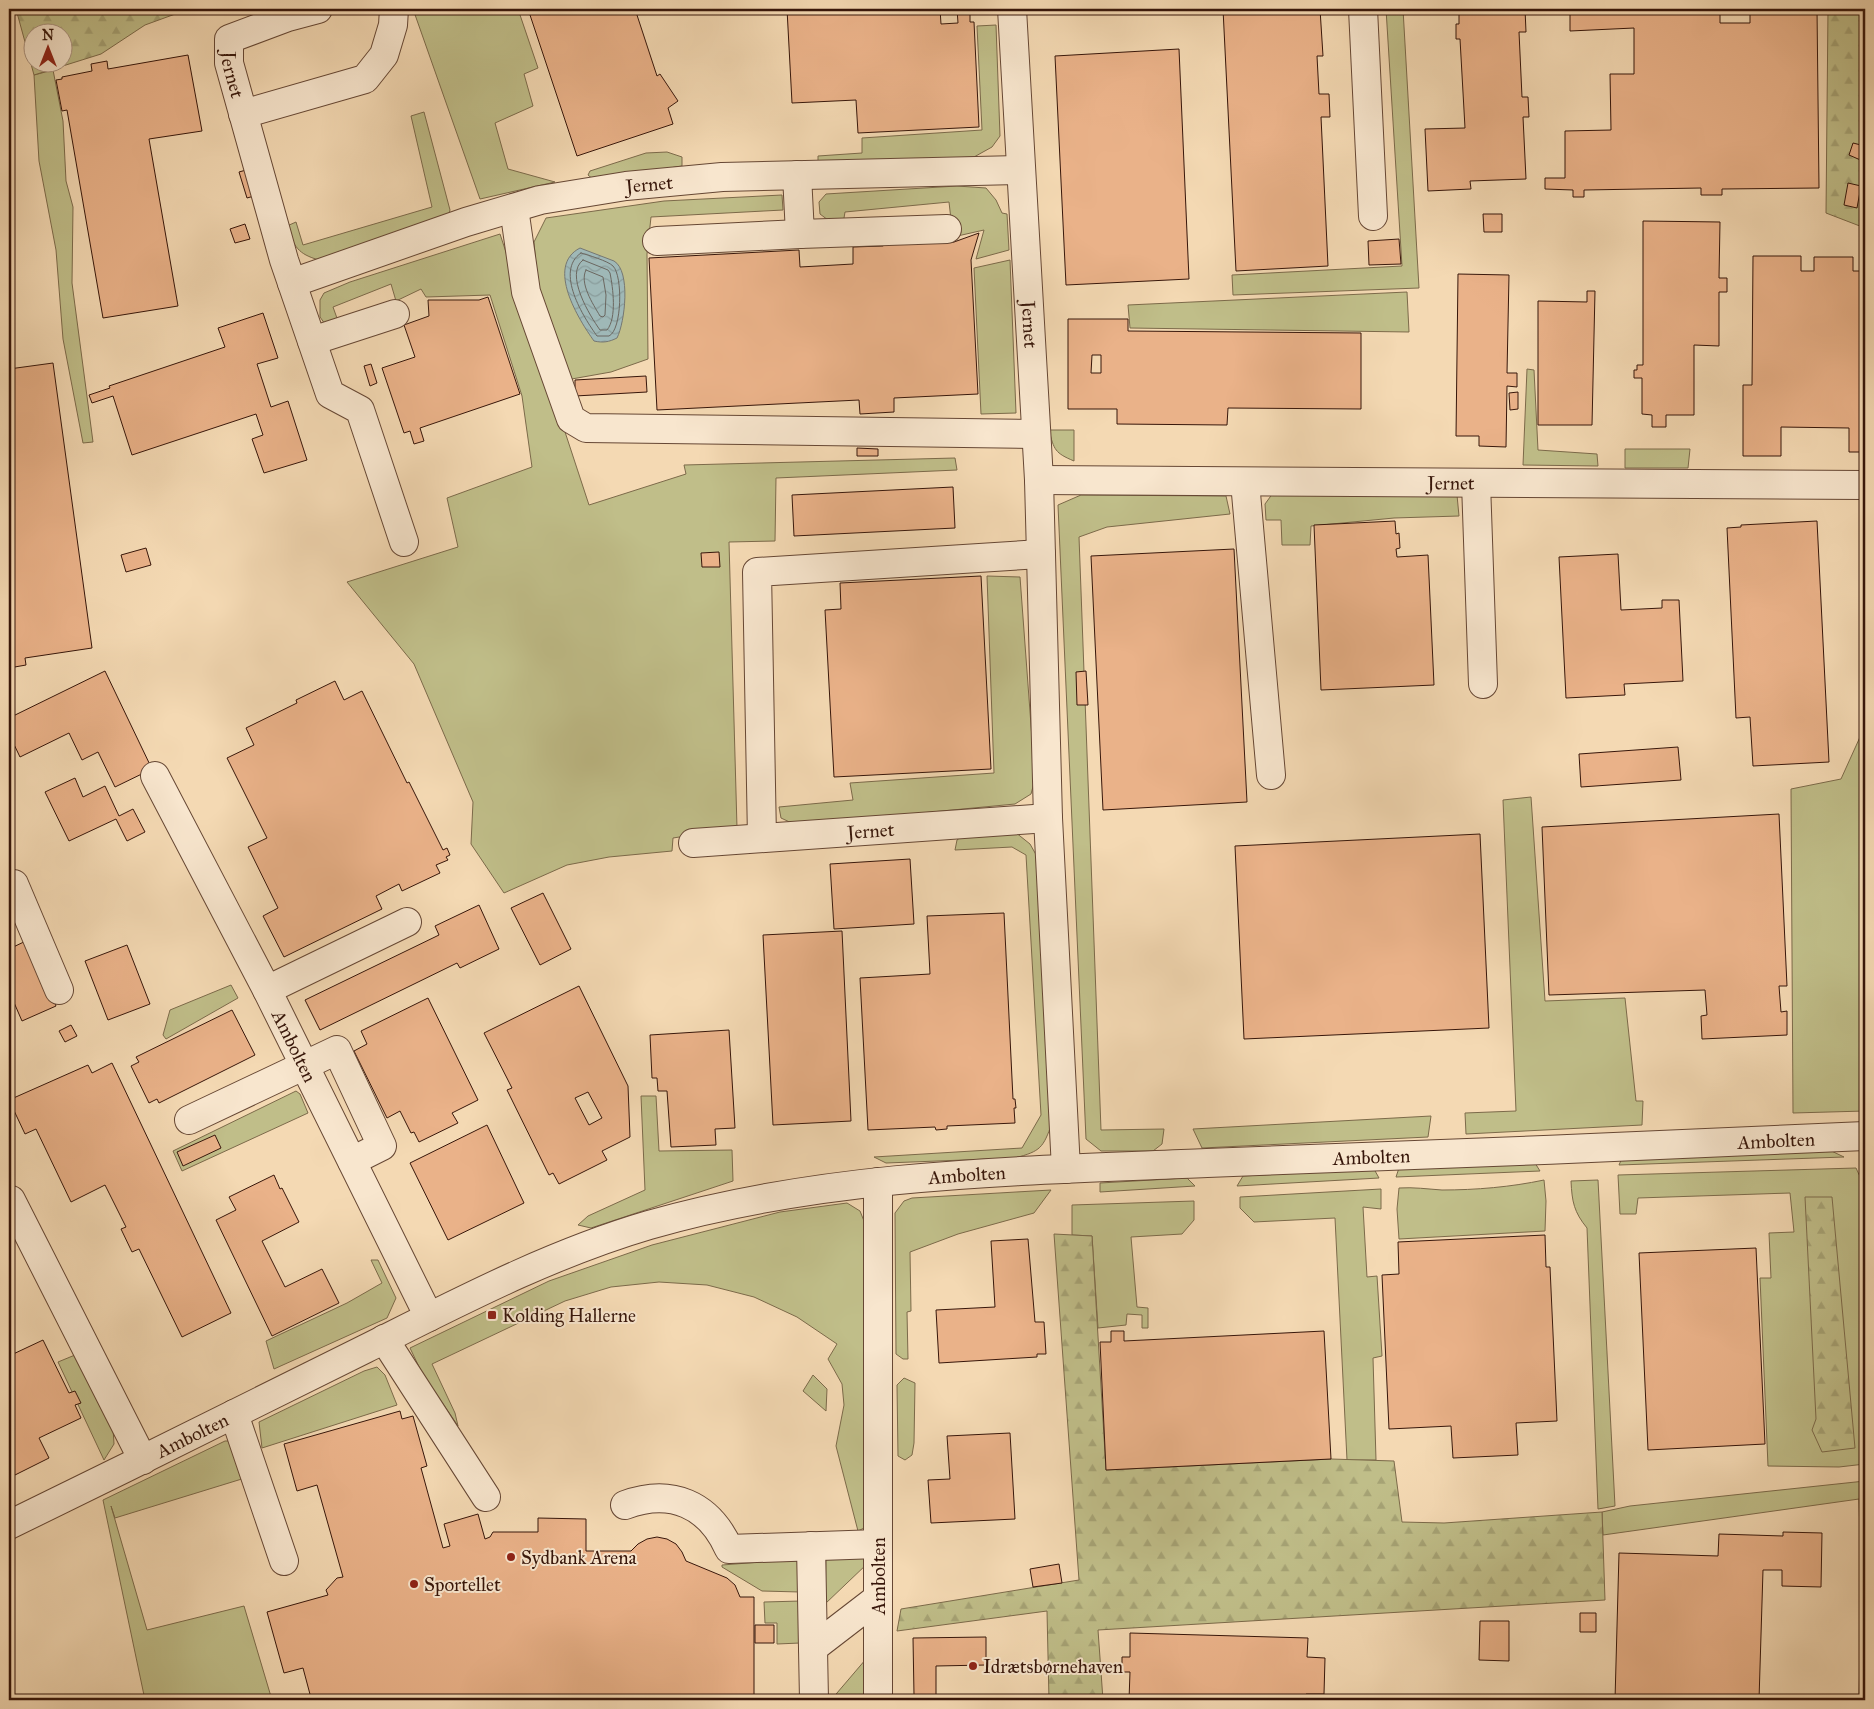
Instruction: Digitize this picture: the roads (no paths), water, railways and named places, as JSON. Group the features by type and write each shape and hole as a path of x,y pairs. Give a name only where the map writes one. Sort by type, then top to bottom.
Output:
{"street":[{"name":"Jernet","path":"318,9 288,17 229,39 230,62 284,260 330,394 360,410 404,542"},
{"name":"Jernet","path":"243,114 365,79 384,55 393,25 394,9"},
{"name":"Jernet","path":"1012,9 1036,434 1048,818 1066,1169"},
{"path":"1362,9 1373,216"},
{"name":"Jernet","path":"292,283 466,222 540,200 626,186 722,177 1020,170"},
{"path":"797,175 800,234"},
{"path":"514,208 526,292 571,418 586,428 1036,434"},
{"path":"657,241 947,229"},
{"path":"310,336 394,314"},
{"name":"Jernet","path":"1038,480 1865,485"},
{"path":"1245,482 1271,775"},
{"path":"1476,483 1483,684"},
{"path":"762,838 757,572 1041,554"},
{"name":"Ambolten","path":"155,776 267,990 429,1317"},
{"name":"Jernet","path":"693,843 1048,818"},
{"path":"11,885 59,990"},
{"path":"267,990 407,922"},
{"path":"188,1120 337,1050 382,1146 352,1161"},
{"name":"Ambolten","path":"9,1525 384,1339 536,1267 645,1227 717,1207 790,1193 878,1182 1066,1169 1865,1136"},
{"name":"Ambolten","path":"878,1182 878,1700"},
{"name":"Ambolten","path":"11,1200 143,1460"},
{"path":"384,1339 486,1497"},
{"path":"234,1414 284,1561"},
{"path":"625,1505 638,1500 653,1498 680,1501 703,1513 714,1523 729,1549 878,1544"},
{"path":"811,1546 814,1700"},
{"path":"813,1648 878,1598"}],"water":[{"path":"580,248 614,261 623,275 625,286 624,309 617,338 603,342 594,341 568,293 565,267 570,256"}],"place":[{"name":"Kolding Hallerne","path":"492,1315"},
{"name":"Sydbank Arena","path":"511,1557"},
{"name":"Sportellet","path":"414,1584"},
{"name":"Idrætsbørnehaven","path":"973,1666"}]}
